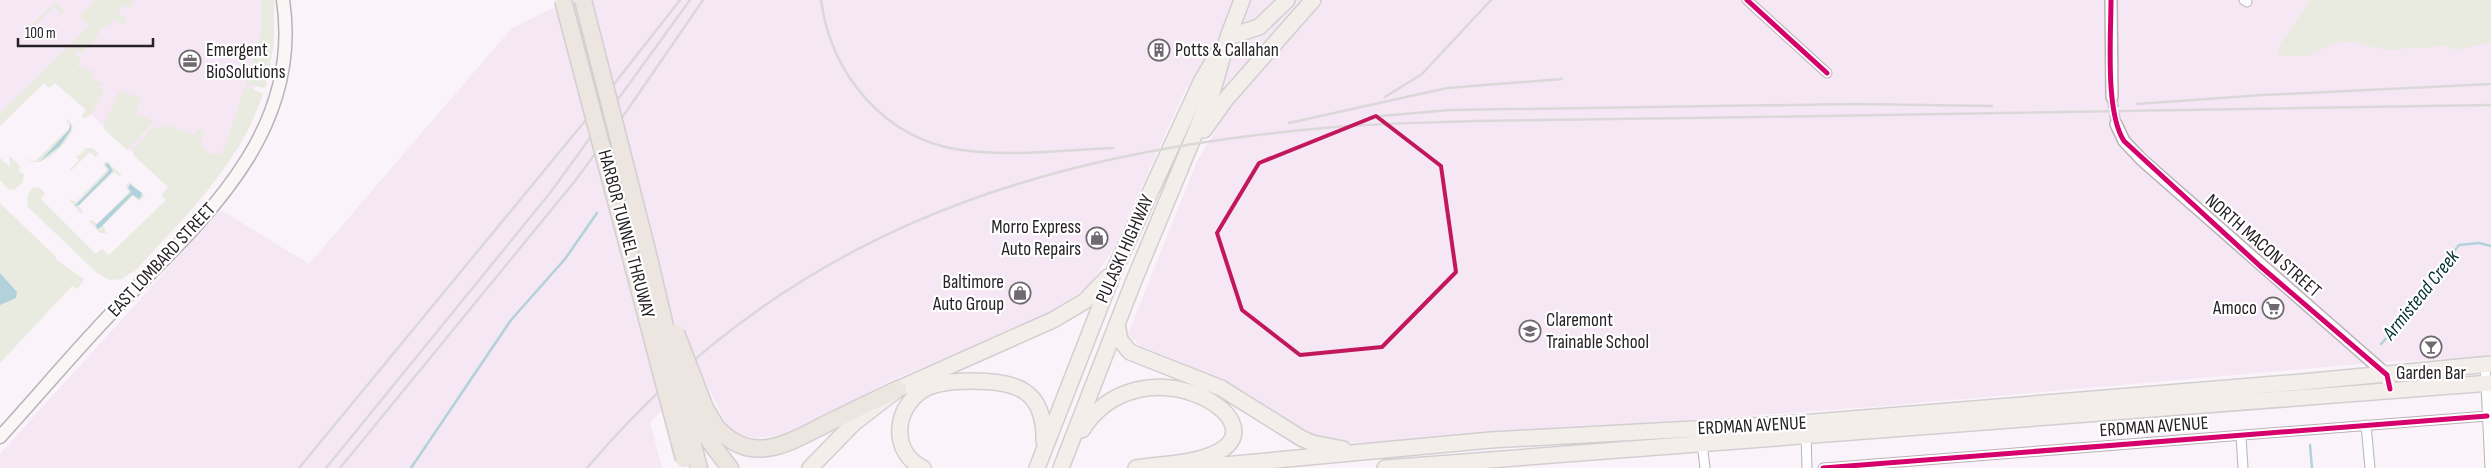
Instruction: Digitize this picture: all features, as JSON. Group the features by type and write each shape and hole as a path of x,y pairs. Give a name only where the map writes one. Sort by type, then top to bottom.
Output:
{"highway":[{"name":"HARBOR TUNNEL THRUWAY","path":"563,0 688,459 699,468"},
{"name":"HARBOR TUNNEL THRUWAY","path":"583,0 647,250 688,459"},
{"path":"647,250 676,333 689,388 730,468"},
{"path":"712,433 749,448 779,447 898,389"}],"main road":[{"name":"EAST LOMBARD STREET","path":"0,437 122,303 184,241 234,180 255,149 271,112 280,77 284,46 283,0"},
{"name":"PULASKI HIGHWAY","path":"1061,468 1117,324 1214,90 1228,37 1242,0"},
{"path":"1228,37 1259,27 1287,0"},
{"path":"1190,149 1226,99 1313,0"},
{"name":"PULASKI HIGHWAY","path":"1037,468 1114,271 1201,82 1228,37"},
{"path":"810,468 854,423 898,389 1053,320 1085,300 1114,271"},
{"path":"1117,324 1120,340 1130,352 1228,392 1306,441 1364,453"},
{"name":"ERDMAN AVENUE","path":"1385,468 1806,436 2389,382 2488,364"},
{"path":"923,468 912,460 902,448 899,427 901,417 920,392 940,384 986,381 1005,383 1024,390 1042,412 1044,451"},
{"name":"ERDMAN AVENUE","path":"1191,468 1491,440 1802,423 2389,382 2488,383"},
{"path":"1067,452 1088,419 1099,407 1125,392 1139,389 1169,389 1200,396 1223,409 1232,421 1232,436 1229,442 1217,452 1186,461 1136,468"},
{"path":"1494,468 1568,453"}],"street":[{"path":"1747,0 1827,73"},
{"path":"2111,0 2112,97"},
{"name":"NORTH MACON STREET","path":"2116,124 2124,141 2142,160 2389,382"},
{"path":"2488,364 2487,416 2490,468"},
{"name":"ERDMAN AVENUE","path":"1823,468 2487,416"},
{"path":"2366,426 2370,468"},
{"path":"1806,436 1807,468"},
{"path":"2241,436 2243,468"},
{"path":"1702,443 1705,468"}],"highlighted area":[{"path":"1376,116 1441,166 1456,272 1382,347 1300,355 1242,310 1217,233 1259,163"}],"shaded area":[{"path":"0,0 264,0 260,71 251,100 229,146 186,201 49,76 0,123"},
{"path":"95,0 135,0 131,8 123,5 118,14 127,19 125,25 112,19 110,26 102,27 92,45 87,44 83,54 77,51 75,54 81,57 77,66 94,72 91,79 103,83 97,87 104,89 93,113 84,119 82,115 86,110 55,83 49,88 44,83 0,126 0,113 89,26 80,16"},
{"path":"261,0 274,0 274,43 266,87 263,88 246,83 261,34"},
{"path":"569,0 2491,0 2491,357 2382,362 1871,407 1372,443 1336,442 1316,436 1301,428 1225,381 1140,346 1128,334 1197,161 1228,111 1186,88 1114,248 1089,286 1038,320 887,382 844,406 784,434 756,438 731,433 701,373 650,422 662,468 0,468 0,454 221,210 309,264 511,29"},
{"path":"2310,0 2491,0 2491,42 2457,50 2446,46 2386,50 2346,41 2326,47 2307,56 2280,56 2278,52 2279,47"},
{"path":"55,2 65,12 62,15 54,7 33,27 31,25"},
{"path":"245,86 263,94 253,120 240,144 209,189 191,210 135,271 124,277 124,279 110,280 97,273 27,206 28,194 33,187 40,188 45,193 41,199 96,254 102,249 109,255 166,200 161,195 168,187 133,155 135,152 132,150 153,127 161,128 163,124 195,135 198,129 205,131 200,140 203,148 211,154 221,153 227,142"},
{"path":"119,91 141,98 136,113 154,121 127,150 103,128"},
{"path":"68,119 73,127 67,139 55,153 40,162 33,162 30,160 35,161 70,127 66,121"},
{"path":"85,148 93,148 99,154 95,157 90,152 72,170 70,169 79,160 76,157"},
{"path":"9,155 20,166 19,172 24,174 23,182 14,190 8,189 0,180 0,158 10,167"},
{"path":"106,161 122,175 119,176 114,172 79,206 83,212 81,214 68,198 75,202 107,170 103,165","holes":["105,166 113,171 79,205 75,203 107,173 109,170"]},
{"path":"129,182 133,185 128,188 131,192 96,225 102,224 131,196 133,195 139,199 142,193 145,196 139,201 133,196 103,225 107,233 100,233 89,221 92,220 97,224 129,192 125,186"},
{"path":"0,203 57,260 84,279 78,289 72,286 0,363"}],"water":[{"path":"71,122 71,130 60,146 39,162 69,130"},
{"path":"108,163 113,171 79,205 74,206 107,173 109,170 105,164"},
{"path":"130,184 142,193 141,197 139,199 133,195 131,196 97,229 96,225 131,192 128,188"},
{"path":"0,273 17,292 16,298 0,305"}],"waterway":[{"path":"411,468 511,320 565,259 597,213"},
{"name":"Armistead Creek","path":"2381,344 2424,296 2440,268 2459,245 2479,243 2491,246"},
{"name":"Armistead Creek","path":"2310,445 2312,468"}],"tunnel":[{"path":"2112,97 2116,124"}],"railway":[{"path":"299,468 585,121 680,0"},
{"path":"326,468 550,193 690,0"},
{"path":"340,468 575,181 626,112 703,0"},
{"path":"821,0 827,27 836,53 849,77 866,99 886,117 908,132 933,143 961,150 980,152 1018,153 1113,148"},
{"path":"1385,97 1422,74 1491,0"},
{"path":"1289,123 1447,88 1562,79"},
{"path":"2137,104 2263,95 2491,84"},
{"path":"1370,117 1450,110 1854,104 1992,106"},
{"path":"587,468 663,388 744,320 829,265 918,220 1013,186 1112,159 1215,141 1324,128 1380,124 2491,105"}],"cycle path":[{"path":"1747,0 1827,73"},
{"path":"2111,0 2110,73 2114,112 2124,141 2260,266 2387,375 2390,389"},
{"path":"1823,468 2487,416"}],"place":[{"name":"Potts & Callahan","path":"1159,50"},
{"name":"Emergent BioSolutions","path":"190,61"},
{"name":"Morro Express Auto Repairs","path":"1097,238"},
{"name":"Baltimore Auto Group","path":"1020,293"},
{"name":"Amoco","path":"2273,308"},
{"name":"Claremont Trainable School","path":"1530,331"},
{"name":"Garden Bar","path":"2431,347"}]}
